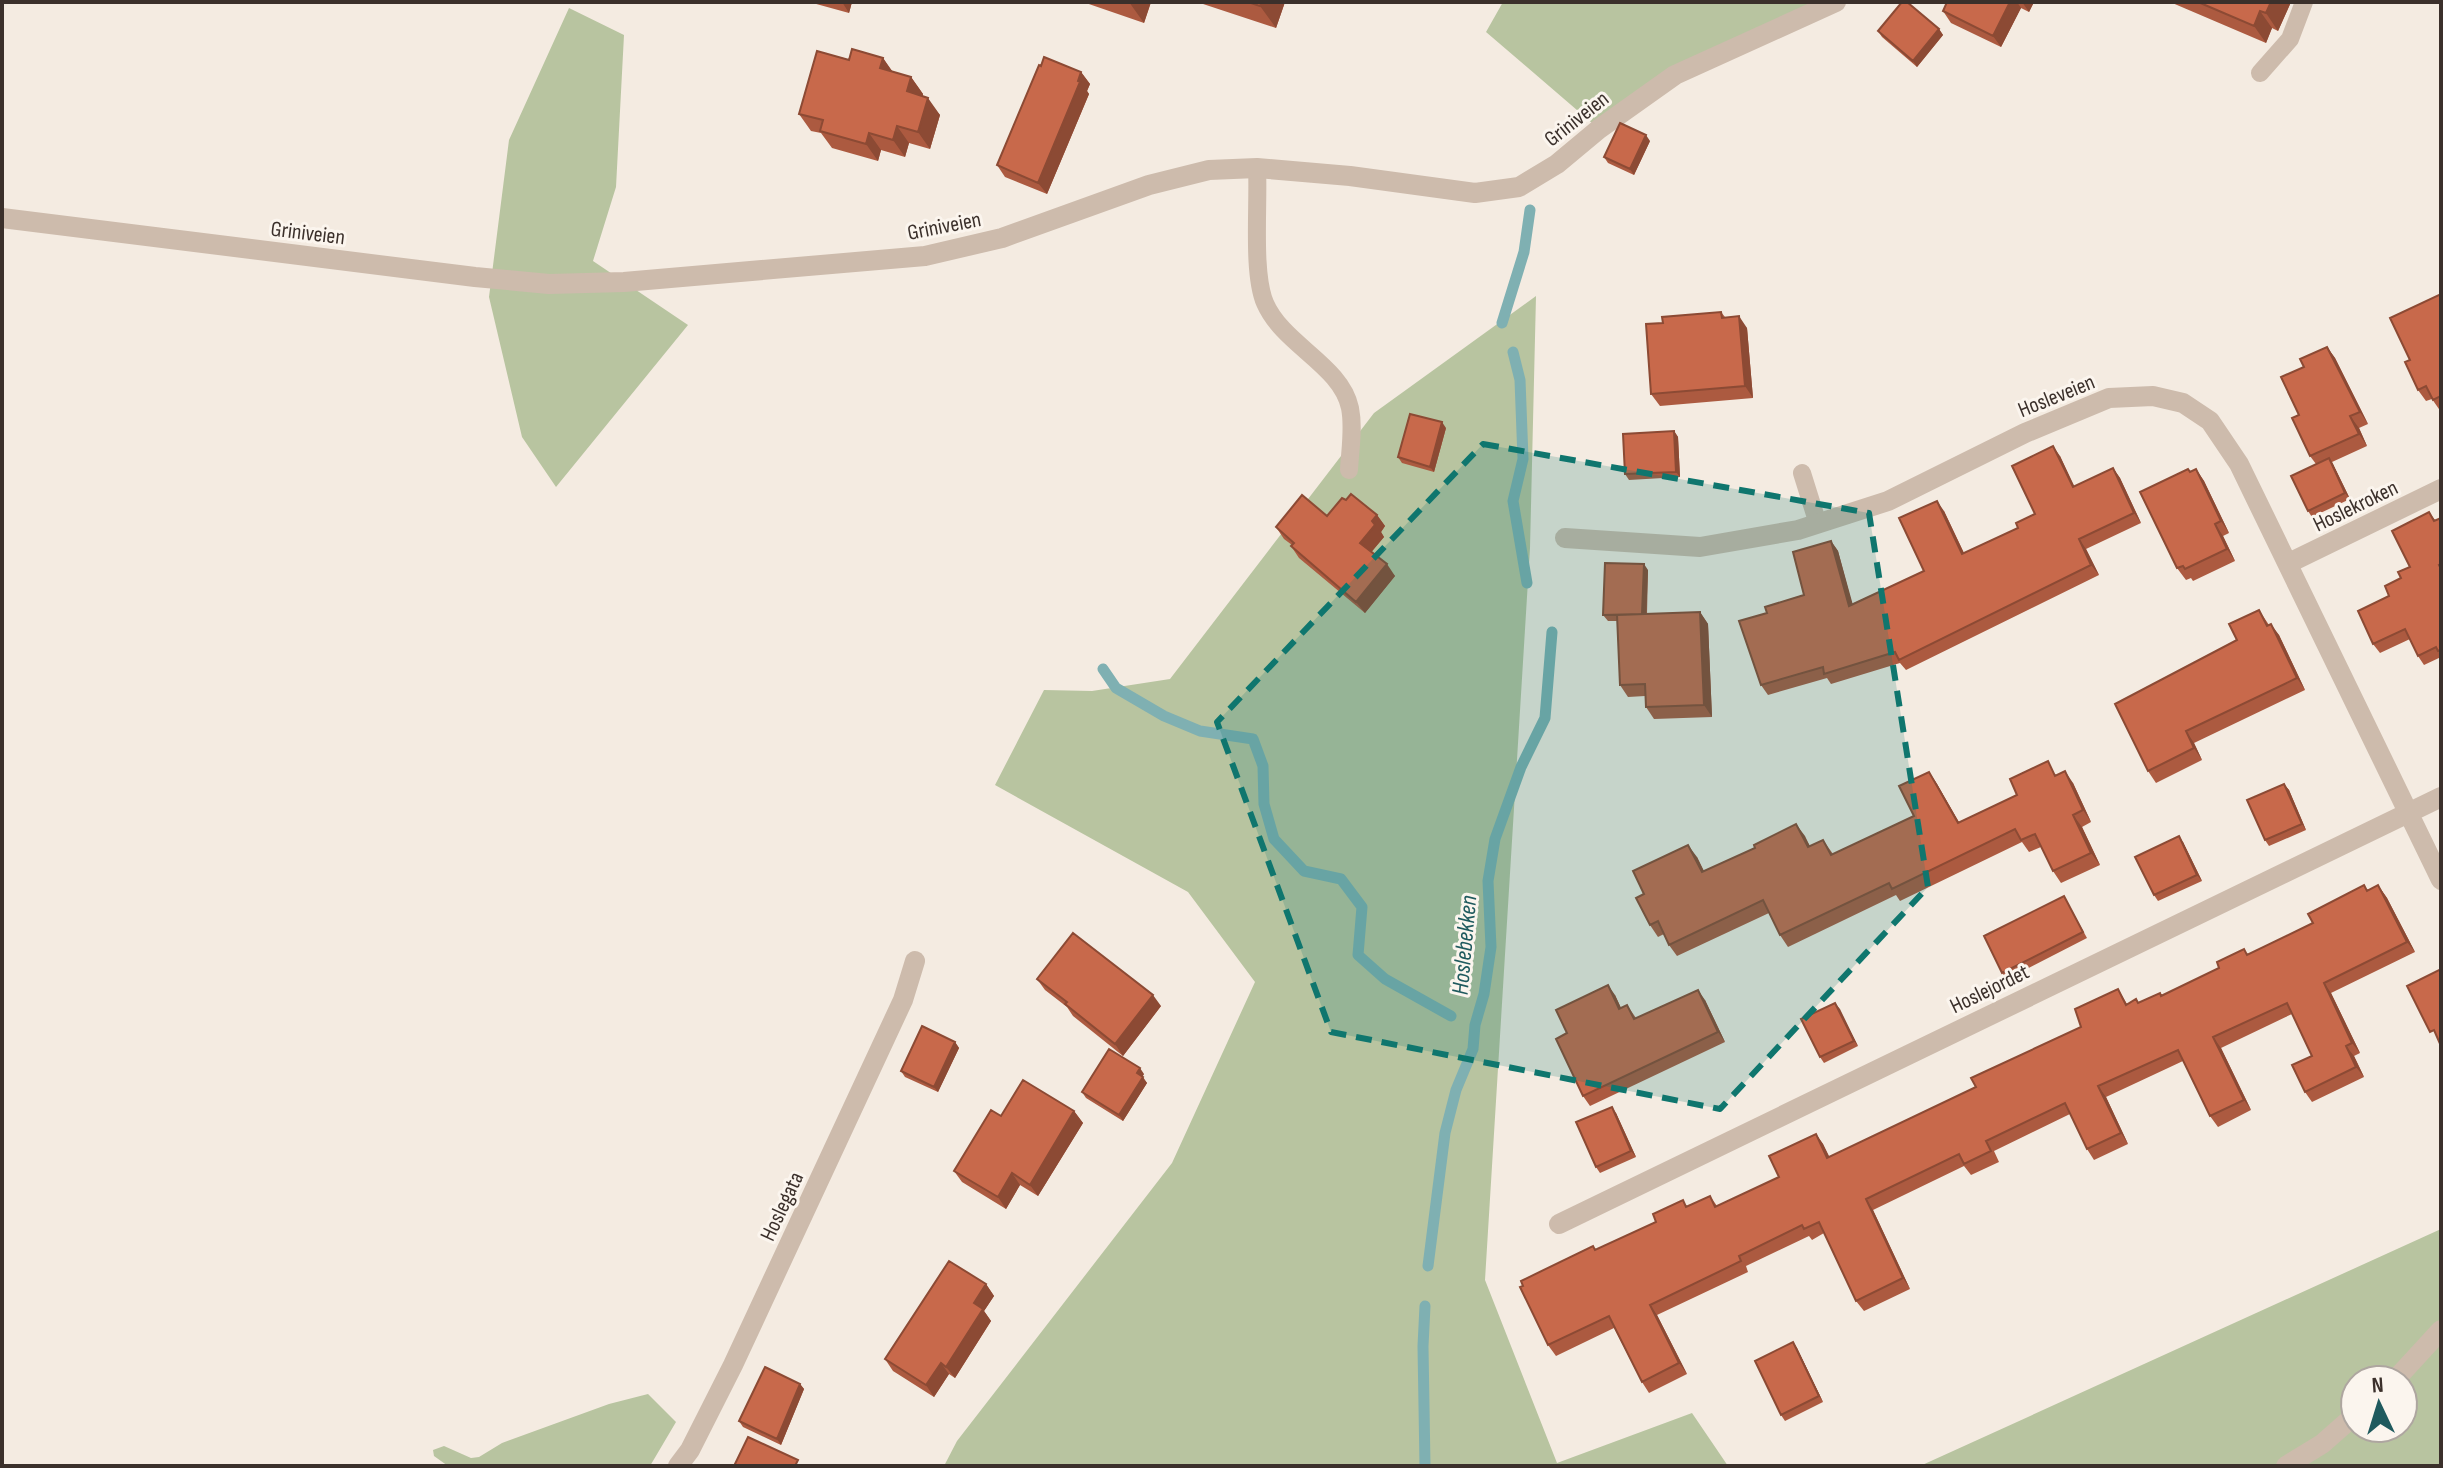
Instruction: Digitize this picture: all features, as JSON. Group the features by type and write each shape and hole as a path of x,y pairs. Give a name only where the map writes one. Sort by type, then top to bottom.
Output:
{"street":[{"name":"Griniveien","path":"2,218 549,284 624,282 925,256 1002,238 1149,185 1209,170 1257,168 1350,176 1475,193 1519,187 1557,164 1599,129 1675,75 1836,2"},
{"name":"Hosleveien","path":"1565,538 1700,547 1798,530 1888,501 2025,433 2109,398 2153,396 2183,403 2210,421 2239,464 2441,880"},
{"name":"Hoslekroken","path":"2289,563 2441,489"},
{"name":"Hoslejordet","path":"1559,1224 2441,797"},
{"name":"Hoslegata","path":"678,1466 690,1450 740,1351 903,1000 915,961"},
{"path":"2410,1364 2441,1330"},
{"path":"2286,1466 2322,1444 2339,1429"}],"lane":[{"path":"2260,73 2290,39 2304,2"},
{"path":"1257,168 1258,248 1264,301 1291,341 1330,374 1345,394 1351,423 1349,470"},
{"path":"1802,473 1818,524"}],"highlighted area":[{"path":"1483,444 1869,513 1928,887 1720,1109 1331,1032 1217,722"}],"green space":[{"path":"1503,2 1836,2 1675,75 1599,129 1486,32"},
{"path":"569,8 624,35 616,187 593,261 688,325 556,487 522,437 489,297 509,140"},
{"path":"1536,296 1530,548 1485,1280 1557,1463 1692,1413 1728,1466 944,1466 957,1441 1172,1163 1255,982 1188,892 995,785 1044,690 1092,691 1170,679 1374,413"},
{"path":"2441,1229 2441,1466 1920,1466"},
{"path":"648,1394 676,1422 650,1466 448,1466 434,1456 433,1450 444,1446 471,1458 479,1457 502,1443 609,1404"}],"building":[{"path":"1902,2 1907,2 1939,29 1913,61 1878,31"},
{"path":"1947,2 2010,2 1993,36 1943,11"},
{"path":"2198,2 2271,2 2266,13 2260,11 2254,26"},
{"path":"852,49 883,58 880,68 911,77 907,91 928,98 918,132 897,126 893,140 869,133 866,144 820,131 823,120 799,114 817,51 849,60"},
{"path":"1044,57 1081,72 1080,82 1038,183 997,165"},
{"path":"1620,123 1646,135 1630,169 1604,157"},
{"path":"2441,294 2441,396 2433,400 2426,386 2418,390 2405,362 2410,360 2390,318"},
{"path":"1721,312 1722,318 1739,316 1745,386 1651,394 1646,324 1663,323 1662,317"},
{"path":"2327,347 2360,412 2350,416 2359,434 2310,456 2292,418 2299,415 2281,377 2304,367 2300,359"},
{"path":"1410,414 1442,422 1430,467 1398,457"},
{"path":"1674,431 1676,472 1625,474 1623,434"},
{"path":"2053,446 2073,487 2113,468 2134,513 2079,539 2091,565 1899,660 1895,652 1824,674 1823,667 1761,685 1739,621 1767,613 1765,607 1804,595 1793,552 1831,541 1849,606 1924,571 1899,518 1937,501 1962,554 2018,528 2016,523 2035,514 2012,466"},
{"path":"2329,458 2345,493 2308,511 2291,476"},
{"path":"2188,469 2190,472 2196,469 2221,521 2215,524 2227,549 2185,569 2183,566 2177,568 2140,492"},
{"path":"1351,494 1377,515 1372,521 1375,525 1360,543 1387,564 1356,602 1291,546 1294,543 1276,527 1302,495 1327,516 1342,498 1346,500"},
{"path":"2429,512 2434,521 2441,518 2441,650 2438,651 2436,647 2418,656 2405,629 2373,644 2358,611 2389,596 2385,586 2401,578 2398,572 2410,567 2392,531"},
{"path":"1605,563 1644,564 1642,614 1603,615"},
{"path":"2259,610 2267,626 2271,624 2297,678 2186,731 2194,748 2148,771 2115,704 2237,640 2229,624"},
{"path":"1700,612 1704,705 1646,707 1645,684 1620,685 1617,615"},
{"path":"2048,761 2055,776 2065,771 2083,810 2073,815 2091,853 2053,871 2035,834 2021,840 2015,829 1892,889 1889,883 1780,935 1763,900 1669,945 1658,921 1650,925 1636,898 1644,894 1633,871 1688,845 1702,872 1755,848 1754,845 1796,824 1808,847 1823,840 1831,855 1914,816 1899,786 1929,772 1958,823 2017,795 2010,779"},
{"path":"2284,784 2302,824 2265,840 2247,800"},
{"path":"2179,836 2197,875 2154,895 2135,857"},
{"path":"2364,885 2367,891 2378,885 2407,942 2324,983 2352,1043 2346,1046 2356,1067 2305,1092 2292,1065 2312,1056 2287,1003 2213,1037 2244,1100 2210,1116 2178,1050 2098,1086 2121,1133 2087,1149 2065,1103 1986,1141 1991,1151 1964,1164 1959,1154 1866,1199 1903,1278 1856,1301 1819,1222 1804,1229 1802,1225 1739,1256 1741,1261 1650,1305 1679,1363 1642,1382 1609,1316 1548,1345 1520,1287 1523,1286 1521,1281 1593,1246 1595,1250 1656,1222 1653,1214 1683,1200 1686,1207 1710,1196 1715,1207 1779,1177 1769,1156 1816,1134 1827,1158 1976,1087 1971,1078 2081,1027 2075,1009 2118,989 2126,1005 2136,999 2138,1003 2160,993 2161,996 2219,968 2217,962 2244,949 2247,955 2313,923 2308,914"},
{"path":"2064,896 2083,932 2002,973 1984,936"},
{"path":"1073,933 1153,995 1115,1044 1037,979"},
{"path":"2441,969 2441,1046 2434,1030 2430,1032 2407,986"},
{"path":"1608,985 1619,1009 1627,1005 1634,1019 1698,990 1718,1032 1583,1096 1556,1039 1567,1033 1556,1010"},
{"path":"1835,1003 1854,1041 1820,1057 1801,1019"},
{"path":"922,1026 955,1042 934,1087 901,1071"},
{"path":"1109,1049 1140,1068 1137,1073 1143,1077 1119,1115 1082,1092"},
{"path":"1023,1080 1074,1111 1030,1185 1012,1173 998,1197 954,1171 991,1110 1001,1116"},
{"path":"1612,1107 1631,1151 1596,1167 1576,1122"},
{"path":"949,1261 986,1284 974,1303 983,1309 946,1367 941,1363 926,1385 885,1359"},
{"path":"1793,1342 1819,1396 1781,1415 1755,1361"},
{"path":"765,1367 800,1384 777,1439 739,1421"},
{"path":"748,1437 798,1460 795,1466 734,1466"}],"waterway":[{"name":"Hoslebekken","path":"1502,323 1524,252 1530,210"},
{"name":"Hoslebekken","path":"1513,352 1520,380 1523,459 1513,501 1527,583"},
{"name":"Hoslebekken","path":"1428,1266 1445,1133 1456,1090 1473,1049 1475,1025 1484,994 1491,947 1488,881 1495,839 1521,767 1545,718 1552,632"},
{"path":"1103,669 1116,688 1164,716 1200,731 1253,739 1263,766 1264,804 1274,839 1304,871 1341,879 1362,907 1358,955 1385,979 1451,1016"},
{"name":"Hoslebekken","path":"1425,1306 1425,1466"}]}
